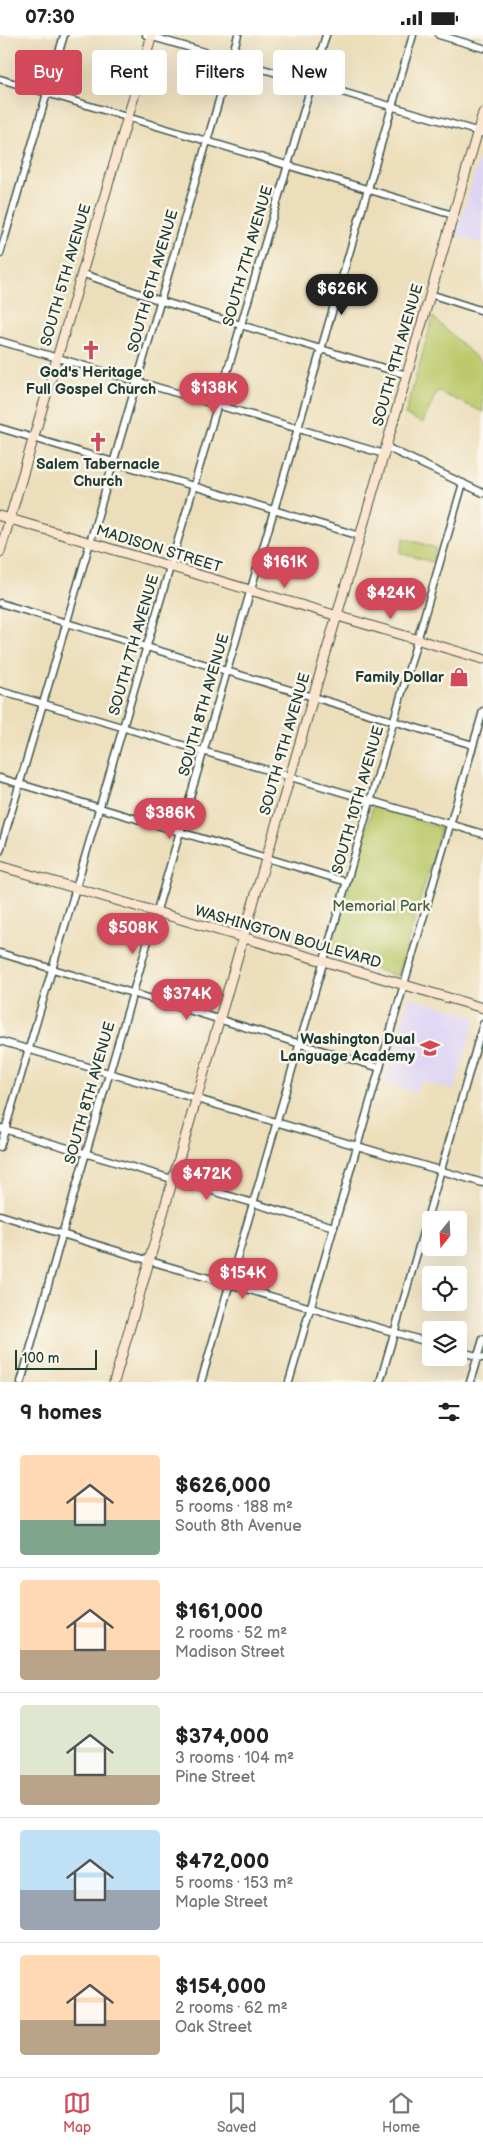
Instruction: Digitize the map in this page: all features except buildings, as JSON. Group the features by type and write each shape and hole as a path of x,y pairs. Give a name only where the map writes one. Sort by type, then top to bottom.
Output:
{"street":[{"path":"60,50 64,35"},
{"name":"SOUTH 6TH AVENUE","path":"234,50 238,35"},
{"name":"SOUTH 7TH AVENUE","path":"321,50 326,35"},
{"name":"SOUTH 8TH AVENUE","path":"21,1382 132,993 413,35"},
{"path":"439,35 483,48"},
{"path":"150,36 197,50"},
{"name":"SOUTH 5TH AVENUE","path":"0,552 150,36"},
{"path":"0,79 15,83"},
{"path":"345,93 480,133"},
{"path":"0,254 46,95"},
{"path":"54,95 454,215"},
{"name":"SOUTH 6TH AVENUE","path":"0,851 221,95"},
{"name":"SOUTH 7TH AVENUE","path":"0,1147 3,1128 53,969 307,95"},
{"name":"SOUTH 9TH AVENUE","path":"114,1382 430,294 480,133 483,113"},
{"path":"81,273 160,301 407,375"},
{"path":"430,294 483,311"},
{"path":"0,341 297,429 385,451 483,493"},
{"path":"0,428 360,536"},
{"name":"SOUTH 10TH AVENUE","path":"201,1382 463,483"},
{"name":"MADISON STREET","path":"0,516 483,659"},
{"path":"0,603 473,745"},
{"path":"0,691 483,834"},
{"path":"288,1382 358,1147 483,711"},
{"path":"0,778 347,882"},
{"name":"WASHINGTON BOULEVARD","path":"0,866 483,1008"},
{"path":"0,953 380,1068"},
{"path":"380,1382 483,1024"},
{"path":"0,1041 483,1183"},
{"path":"3,1128 334,1227"},
{"path":"0,1215 230,1285 422,1340"},
{"path":"470,1382 480,1357 483,1339"},
{"path":"467,1353 480,1357"}],"shaded area":[{"path":"483,147 483,244 456,236"},
{"name":"Washington Dual Language Academy","path":"410,997 476,1017 454,1090 420,1080 416,1093 384,1083"}],"green space":[{"path":"433,317 483,364 483,412 437,391 423,423 405,415"},
{"path":"404,538 436,548 432,562 400,553"},
{"name":"Memorial Park","path":"373,806 441,828 398,976 329,956"}],"place":[{"name":"God's Heritage Full Gospel Church","path":"91,350"},
{"name":"Salem Tabernacle Church","path":"98,442"},
{"name":"Family Dollar","path":"459,677"},
{"name":"Washington Dual Language Academy","path":"430,1048"}]}
